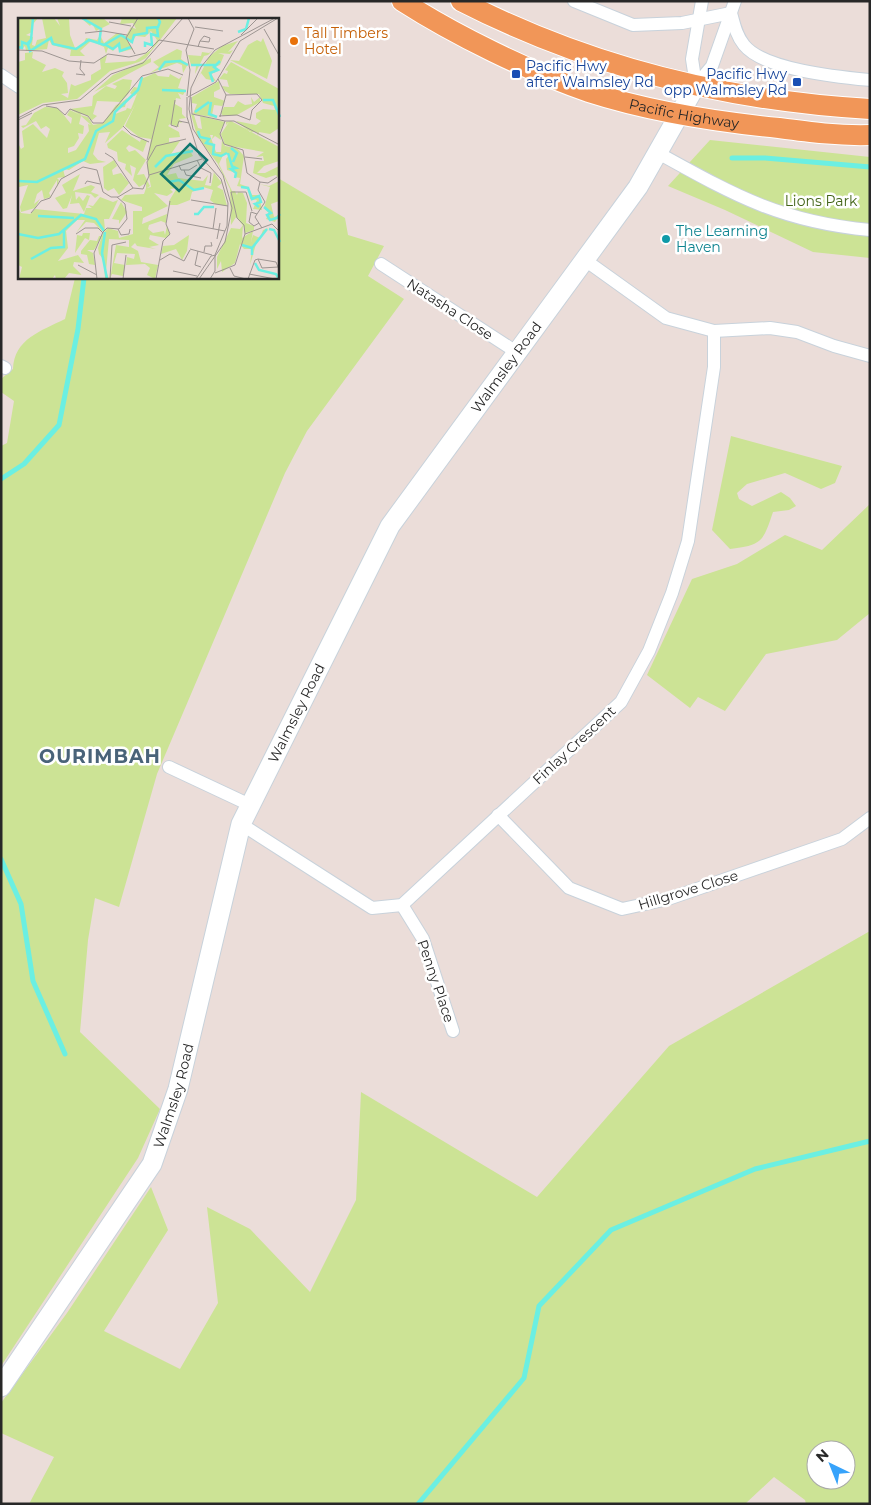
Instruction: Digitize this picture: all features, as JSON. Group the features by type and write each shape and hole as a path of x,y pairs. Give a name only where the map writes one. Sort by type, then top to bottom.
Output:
{"main road":[{"name":"Pacific Highway","path":"402,1 467,37 534,70 590,92 681,113 740,124 850,136 870,135"},
{"name":"Pacific Highway","path":"460,1 544,39 650,76 722,92 825,107 870,109"}],"street":[{"path":"574,1 633,25 660,26 698,20 733,7"},
{"path":"696,85 692,60 702,1"},
{"path":"696,85 712,66 733,7"},
{"path":"733,7 736,32 745,46 766,61 829,76 870,80"},
{"path":"1,75 18,86"},
{"name":"Walmsley Road","path":"1,1387 152,1164 178,1089 241,824 390,526 638,187 696,85"},
{"path":"658,153 719,188 788,216 832,226 870,230"},
{"path":"585,260 666,318 714,331 770,328 798,332 834,346 870,356"},
{"name":"Natasha Close","path":"381,264 518,353"},
{"name":"Finlay Crescent","path":"402,904 621,702 649,651 672,593 688,541 714,367 714,331"},
{"path":"169,767 250,805"},
{"name":"Hillgrove Close","path":"498,815 569,888 622,910 668,898 842,839 870,818"},
{"path":"241,824 372,908 402,904"},
{"name":"Penny Place","path":"402,904 423,939 453,1031"}],"green space":[{"name":"Lions Park","path":"710,140 870,157 870,258 813,252 725,210 668,186"},
{"path":"279,179 345,218 348,235 384,246 368,276 404,299 307,431 285,473 157,774 119,907 95,898 88,940 80,1032 160,1109 138,1158 1,1366 1,446 7,443 14,401 1,392 1,379 13,369 18,350 30,337 65,319 75,279 279,279"},
{"path":"731,436 842,466 835,483 821,489 785,473 747,484 737,493 739,499 752,506 781,492 790,498 796,506 789,510 773,512 767,530 760,540 749,546 730,549 712,530"},
{"path":"870,504 870,613 837,640 766,654 725,711 698,697 690,708 647,675 692,579 737,564 785,535 822,550"},
{"path":"870,931 870,1504 806,1504 805,1500 774,1477 745,1504 29,1504 54,1457 1,1433 1,1403 67,1313 151,1187 168,1230 104,1331 180,1369 218,1303 207,1207 250,1229 310,1292 356,1200 361,1092 537,1197 669,1046"}],"waterway":[{"path":"732,158 765,158 870,167"},
{"path":"1,479 24,464 59,425 78,329 84,279"},
{"path":"1,859 21,904 33,981 65,1054"},
{"path":"418,1504 524,1378 539,1306 611,1230 755,1169 870,1141"}],"place":[{"name":"Tall Timbers Hotel","path":"294,41"},
{"name":"Pacific Hwy after Walmsley Rd","path":"516,74"},
{"name":"Pacific Hwy opp Walmsley Rd","path":"797,82"},
{"name":"The Learning Haven","path":"666,239"}],"district":[{"name":"OURIMBAH","path":"100,756"}]}
